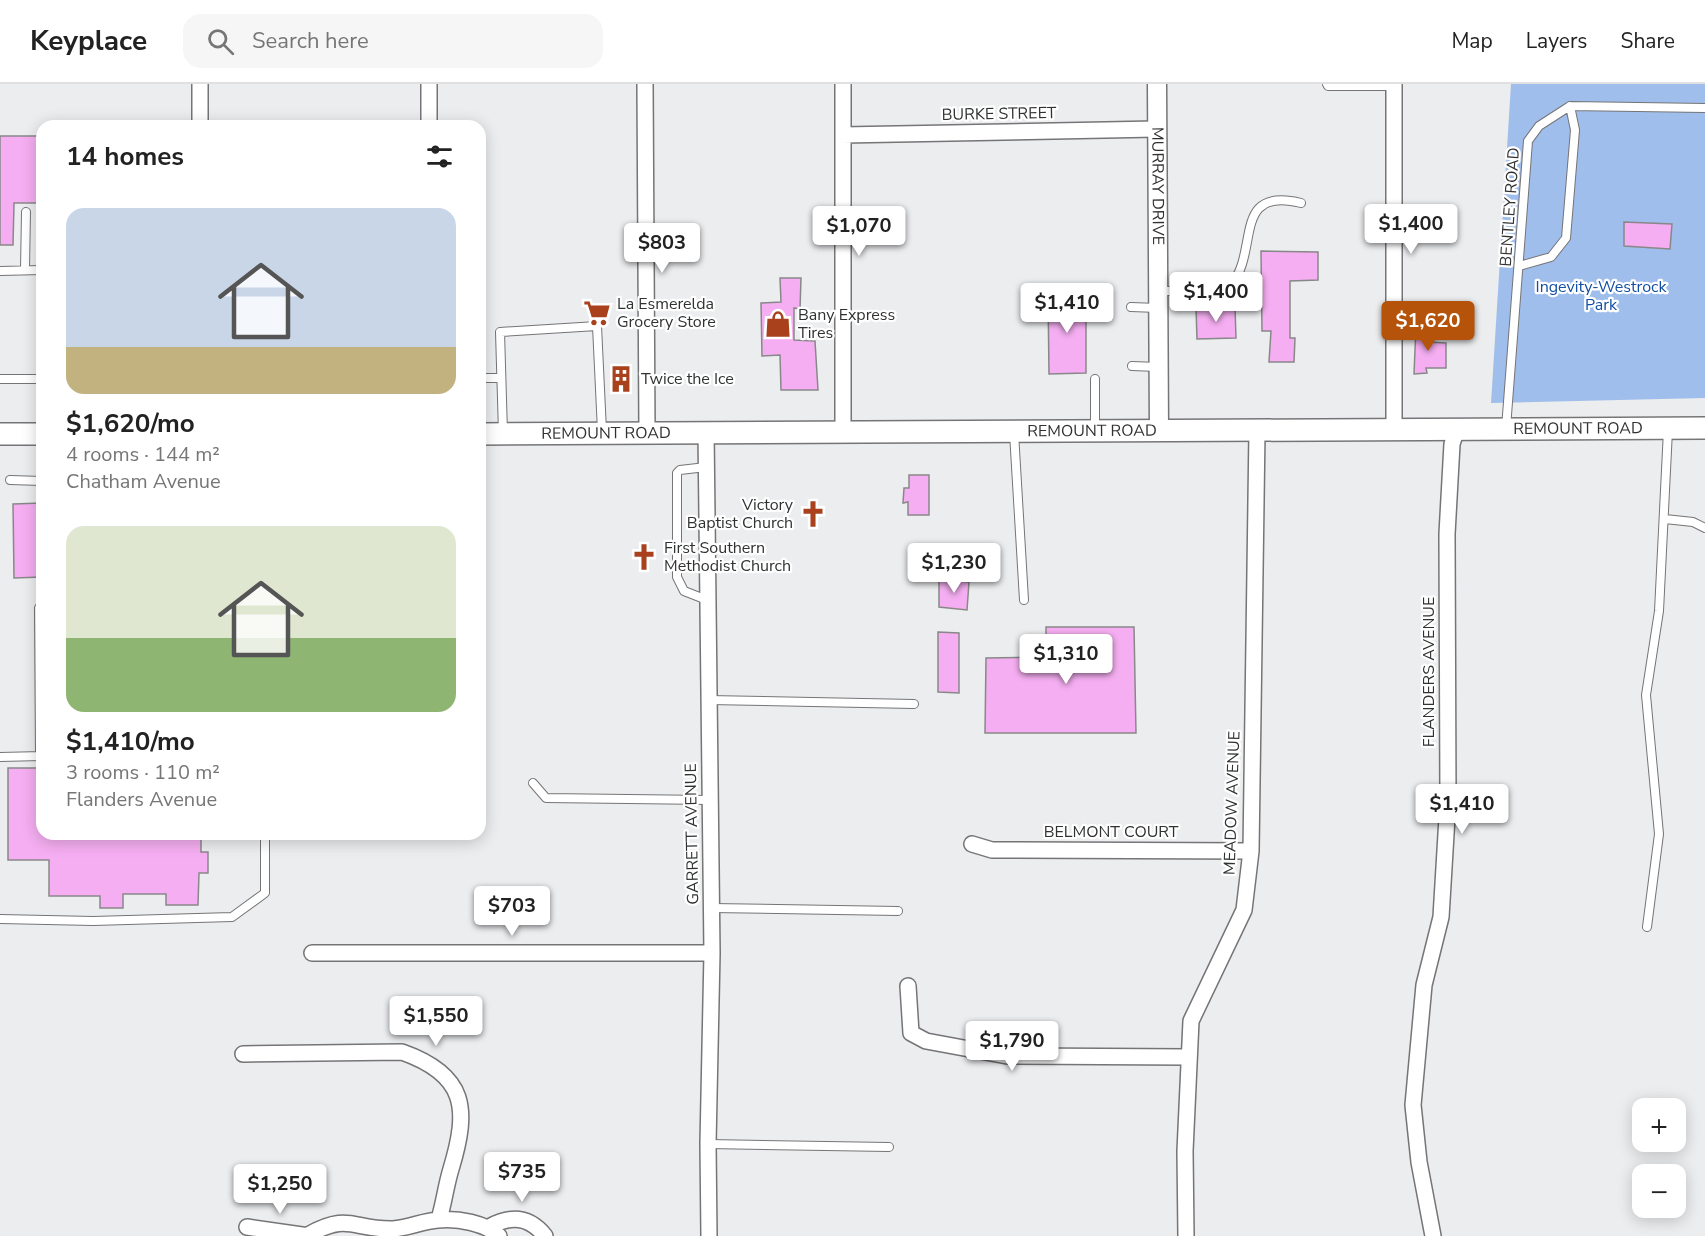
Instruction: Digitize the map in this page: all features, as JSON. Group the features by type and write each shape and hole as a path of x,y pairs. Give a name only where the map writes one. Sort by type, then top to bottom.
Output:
{"main road":[{"name":"REMOUNT ROAD","path":"486,434 706,431 1705,428"},
{"path":"0,434 36,434"}],"street":[{"path":"200,84 201,120"},
{"path":"429,84 429,120"},
{"path":"645,84 647,432"},
{"path":"843,84 843,431"},
{"name":"MURRAY DRIVE","path":"1157,84 1159,431"},
{"path":"1394,85 1394,428"},
{"name":"BURKE STREET","path":"843,135 1156,129"},
{"name":"FLANDERS AVENUE","path":"1434,1236 1419,1162 1413,1105 1424,985 1442,917 1448,801 1447,534 1452,444 1457,429"},
{"name":"GARRETT AVENUE","path":"706,431 712,953 708,1144 709,1236"},
{"name":"MEADOW AVENUE","path":"1186,1236 1188,1057 1191,1021 1244,910 1251,851 1257,431"},
{"name":"BELMONT COURT","path":"972,844 992,850 1251,851"},
{"path":"312,952 712,953"},
{"path":"909,986 910,1033 926,1041 1007,1056 1188,1057"},
{"path":"243,1054 402,1052 426,1060 449,1079 461,1103 460,1143 450,1172 439,1219"},
{"path":"247,1227 309,1236 328,1224 351,1222 391,1232 439,1219 494,1232 506,1218 522,1220 538,1228 545,1236"}],"lane":[{"path":"1327,84 1394,85"},
{"path":"1519,266 1551,257 1566,238 1575,130 1570,106 1705,108"},
{"name":"BENTLEY ROAD","path":"1506,430 1528,141 1539,126 1570,106"},
{"path":"1131,307 1158,299 1231,285 1241,269 1246,242 1260,207 1269,200 1281,198 1301,203"},
{"path":"25,270 26,212"},
{"path":"0,271 36,270"},
{"path":"503,434 500,332 597,326 602,433"},
{"path":"1132,366 1158,368"},
{"path":"486,378 501,378"},
{"path":"0,379 36,379"},
{"path":"1095,379 1095,431"},
{"path":"1647,927 1659,834 1646,695 1659,611 1668,428"},
{"path":"1014,431 1024,600"},
{"path":"706,467 680,470 677,473 677,577 684,591 707,600"},
{"path":"10,480 36,481"},
{"path":"1665,519 1693,522 1705,528"},
{"path":"708,700 914,704"},
{"path":"0,757 36,756"},
{"path":"532,783 546,798 709,800"},
{"path":"0,919 93,921 232,917 265,893 265,840"},
{"path":"711,908 898,910"},
{"path":"708,1144 889,1147"}],"green space":[{"name":"Ingevity-Westrock Park","path":"1511,84 1705,84 1705,398 1491,403"}],"building":[{"path":"0,136 36,136 36,203 14,203 13,245 0,245"},
{"path":"1624,222 1672,224 1670,249 1624,246"},
{"path":"1261,251 1318,252 1318,280 1290,281 1290,338 1295,338 1294,362 1269,362 1271,331 1262,331"},
{"name":"Bany Express Tires","path":"780,278 801,278 800,309 794,308 794,340 815,341 818,390 781,390 780,355 762,356 761,303 781,302"},
{"path":"1048,295 1086,295 1086,373 1049,374"},
{"path":"1235,307 1236,338 1197,339 1196,308"},
{"path":"1416,326 1428,326 1428,342 1446,343 1446,368 1426,368 1427,373 1414,374"},
{"path":"909,475 929,475 929,515 908,515 908,502 903,503 904,488 909,488"},
{"path":"36,503 36,577 14,578 13,504"},
{"path":"939,579 969,582 967,610 939,607"},
{"path":"1046,627 1134,627 1136,733 985,733 986,658 1046,657"},
{"path":"938,632 959,633 959,693 938,692"},
{"path":"8,768 36,768 36,840 201,840 201,852 208,852 208,873 199,873 198,905 166,905 166,894 123,894 123,908 100,908 100,896 49,896 49,860 8,860"}],"place":[{"name":"La Esmerelda Grocery Store","path":"597,313"},
{"name":"Bany Express Tires","path":"778,324"},
{"name":"Twice the Ice","path":"621,379"},
{"name":"Victory Baptist Church","path":"813,514"},
{"name":"First Southern Methodist Church","path":"644,557"}]}
